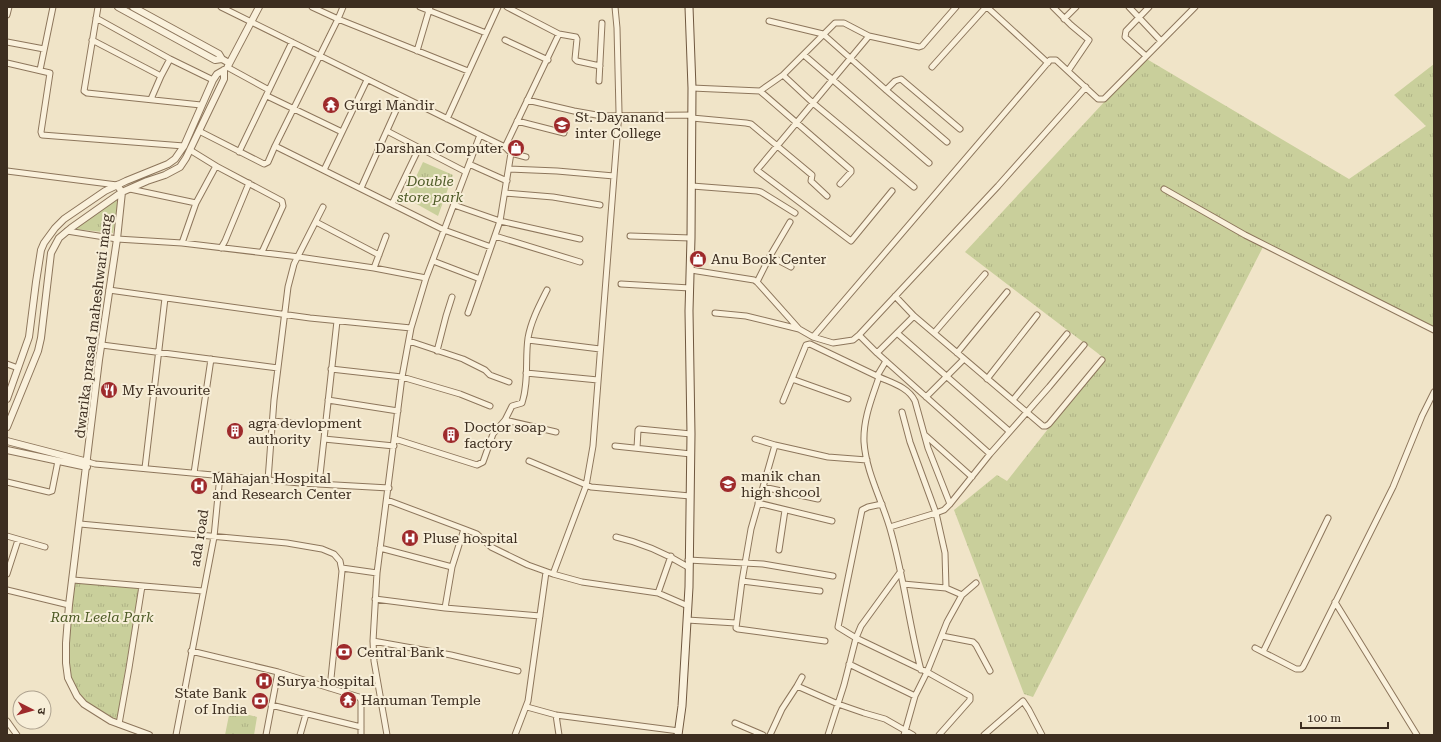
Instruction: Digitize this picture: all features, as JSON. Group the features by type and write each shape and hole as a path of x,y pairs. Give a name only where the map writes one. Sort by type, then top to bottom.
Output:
{"main road":[{"path":"678,733 682,706 688,606 691,454 689,373 690,270 692,238 692,88 690,7"}],"street":[{"path":"7,14 9,7"},
{"path":"40,70 53,7"},
{"path":"98,7 84,91 88,93 125,98 151,99 201,105"},
{"path":"118,7 215,60 222,59"},
{"path":"133,7 219,54 227,67 268,93 342,132"},
{"path":"221,7 505,147 511,153 526,157"},
{"path":"227,67 252,23 259,7"},
{"path":"312,7 338,19 468,71"},
{"path":"200,131 265,164 268,162 344,7"},
{"path":"420,7 429,9 486,33"},
{"path":"447,119 498,7"},
{"path":"507,7 559,34 577,38 576,61 600,66"},
{"path":"554,574 593,446 618,115 617,28 615,7"},
{"path":"692,88 760,91 783,75 823,34 839,22 844,23 869,36 916,47 922,46 956,7"},
{"path":"932,67 986,7 1048,63"},
{"path":"1053,7 1064,19 1089,40 1068,71"},
{"path":"1064,19 1076,7"},
{"path":"1129,7 1161,41"},
{"path":"1146,56 1125,37 1125,35 1126,31 1149,7"},
{"path":"813,337 1050,60 1056,60 1098,99 1104,99 1195,7"},
{"path":"417,51 429,9"},
{"path":"96,18 170,59 213,80"},
{"path":"769,20 823,34 947,142"},
{"path":"599,81 602,23"},
{"path":"505,147 548,60 559,34"},
{"path":"869,36 757,169 758,172 849,241 852,241 892,191"},
{"path":"92,40 160,76"},
{"path":"505,40 548,60"},
{"path":"7,42 44,49"},
{"path":"239,152 292,42"},
{"path":"804,55 929,163"},
{"path":"151,99 160,76 170,59"},
{"path":"7,63 49,72 50,74 41,132 42,135 184,146"},
{"name":"dwarika prasad maheshwari marg","path":"7,397 29,337 41,250 44,243 64,219 105,191 117,184 168,164 175,158 184,146 213,80 217,74 227,67"},
{"name":"dwarika prasad maheshwari marg","path":"7,427 38,351 41,338 51,253 59,238 122,192 176,170 185,160 200,131 224,79 227,67"},
{"path":"783,75 813,103 914,187"},
{"path":"886,90 895,80 901,79 960,129"},
{"path":"324,170 367,80"},
{"path":"715,313 746,316 799,329 813,337 832,343 852,340 859,335 998,186 1086,87"},
{"path":"760,91 851,170 851,172 840,184"},
{"path":"361,188 402,97"},
{"path":"527,100 602,116 692,117 746,123 755,127 812,175 810,180 827,196"},
{"path":"517,121 564,133"},
{"path":"387,131 466,172"},
{"path":"387,735 374,661 373,641 377,573 402,377 411,328 426,278 480,136"},
{"path":"275,146 444,230 491,247"},
{"path":"392,204 419,148"},
{"path":"190,150 216,166 282,201 283,203 262,252"},
{"path":"468,313 500,221 511,153"},
{"path":"469,164 507,181"},
{"path":"182,243 196,203 216,166"},
{"path":"509,169 614,176"},
{"path":"7,171 117,184 122,192"},
{"path":"221,248 225,242 249,183"},
{"path":"692,186 757,190 795,213"},
{"path":"130,189 196,203"},
{"path":"1164,189 1245,234 1434,330"},
{"name":"dwarika prasad maheshwari marg","path":"122,192 72,580 66,652 68,678 80,701 111,721 149,735"},
{"path":"505,193 553,197 600,205"},
{"path":"454,205 500,221 580,239"},
{"path":"268,480 278,368 286,313 288,287 294,264 299,257 323,207"},
{"path":"316,222 379,255"},
{"path":"757,282 790,222"},
{"path":"67,231 117,239 182,243 262,252 374,268 426,278"},
{"path":"374,268 386,236"},
{"path":"495,236 580,262"},
{"path":"630,236 692,238"},
{"path":"770,256 791,266"},
{"path":"433,261 480,279"},
{"path":"690,270 751,279 757,282 799,329"},
{"path":"934,333 986,274"},
{"path":"621,284 690,288"},
{"path":"109,290 337,321 411,328"},
{"path":"395,439 480,465 483,462 493,434 505,420 512,406 522,403 531,322 547,290"},
{"path":"957,353 1007,292"},
{"path":"895,296 914,316 1043,426 1046,426 1102,360"},
{"path":"437,351 452,297"},
{"path":"145,468 165,298"},
{"path":"987,379 1037,315"},
{"path":"877,353 914,316"},
{"path":"319,484 337,321"},
{"path":"897,333 1010,431"},
{"path":"1013,400 1067,334"},
{"path":"859,335 877,353 990,454"},
{"path":"528,340 600,350"},
{"path":"409,341 463,359 485,370 490,375 509,382"},
{"path":"783,401 806,345 810,344 899,386 912,395 915,401 924,434 950,504"},
{"path":"102,345 278,368"},
{"path":"890,528 936,514 944,510 1084,345"},
{"path":"194,472 211,359"},
{"path":"926,397 948,377 964,359"},
{"path":"886,361 878,376 865,420 864,443 867,460 890,528 901,571 921,670"},
{"path":"7,364 18,368"},
{"path":"332,369 402,377 460,394 490,406"},
{"path":"526,373 598,380"},
{"path":"792,379 848,399"},
{"path":"1255,648 1296,669 1301,669 1303,667 1393,487 1422,416 1434,392"},
{"path":"328,400 398,411"},
{"path":"902,412 910,442 936,514 946,553 946,588"},
{"path":"505,420 556,432"},
{"path":"273,421 325,426"},
{"path":"637,448 639,429 691,434"},
{"path":"924,434 972,476"},
{"path":"324,439 394,446"},
{"path":"755,439 828,457 867,460"},
{"name":"dwarika prasad maheshwari marg","path":"7,442 87,464"},
{"path":"775,445 751,529 736,628 738,630 825,640"},
{"path":"615,446 691,454"},
{"path":"7,450 58,461 87,464 194,472 268,480 388,488"},
{"path":"7,482 49,492 52,491 58,461"},
{"path":"529,461 582,485 690,496"},
{"name":"ada road","path":"176,735 214,536 220,475"},
{"path":"763,487 818,499"},
{"path":"387,500 477,534 491,547 546,572 582,582 658,593 688,606"},
{"path":"758,504 832,521"},
{"path":"882,504 862,510 838,627 856,638 927,672 968,694 970,700 939,735"},
{"path":"778,550 785,510"},
{"path":"1263,652 1328,518"},
{"path":"80,524 286,543 322,549 334,554 340,561 342,568 330,688"},
{"path":"445,608 452,567 464,529"},
{"path":"7,536 45,547"},
{"path":"616,537 644,544 688,563 746,562 833,576"},
{"path":"7,574 18,540"},
{"path":"380,548 452,567"},
{"path":"658,593 671,556"},
{"path":"342,568 377,573"},
{"path":"828,735 856,638 861,626 901,571"},
{"path":"515,735 531,708 532,675 546,572"},
{"path":"72,580 203,591"},
{"path":"742,581 820,591"},
{"path":"905,733 915,696 927,672 947,622 962,595 976,583"},
{"path":"904,584 946,588 962,595"},
{"path":"119,724 142,586"},
{"path":"7,590 69,605"},
{"path":"375,599 445,608 540,616"},
{"path":"1335,602 1417,735"},
{"path":"687,620 736,623"},
{"path":"942,636 973,642 990,671"},
{"path":"373,641 451,655 518,671"},
{"path":"192,651 278,672 360,698 361,735"},
{"path":"849,664 915,696"},
{"path":"266,735 278,672"},
{"path":"770,735 782,709 802,677"},
{"path":"797,686 838,704 885,719 905,733 913,735"},
{"path":"984,735 1023,701 1042,735"},
{"path":"271,705 361,727"},
{"path":"531,708 556,715 678,733"},
{"path":"300,735 306,714"},
{"path":"556,715 559,735"},
{"path":"8,723 16,735"},
{"path":"735,723 763,735"}],"green space":[{"path":"1145,58 1349,179 1426,126 1394,95 1434,64 1434,327 1264,245 1033,697 1024,694 954,510 997,475 1007,481 1104,358 965,252"},
{"name":"Double store park","path":"423,162 453,175 438,216 406,198"},
{"path":"119,197 113,233 74,229"},
{"name":"Ram Leela Park","path":"75,582 139,588 117,720 81,699 68,678 67,644"},
{"path":"230,710 257,717 254,735 225,735"}],"place":[{"name":"Gurgi Mandir","path":"331,105"},
{"name":"St. Dayanand inter College","path":"562,125"},
{"name":"Darshan Computer","path":"516,148"},
{"name":"Anu Book Center","path":"698,259"},
{"name":"My Favourite","path":"109,390"},
{"name":"agra devlopment authority","path":"235,431"},
{"name":"Doctor soap factory","path":"451,435"},
{"name":"manik chan high shcool","path":"728,484"},
{"name":"Mahajan Hospital and Research Center","path":"199,486"},
{"name":"Pluse hospital","path":"410,538"},
{"name":"Central Bank","path":"344,652"},
{"name":"Surya hospital","path":"264,681"},
{"name":"Hanuman Temple","path":"348,700"},
{"name":"State Bank of India","path":"260,701"}]}
